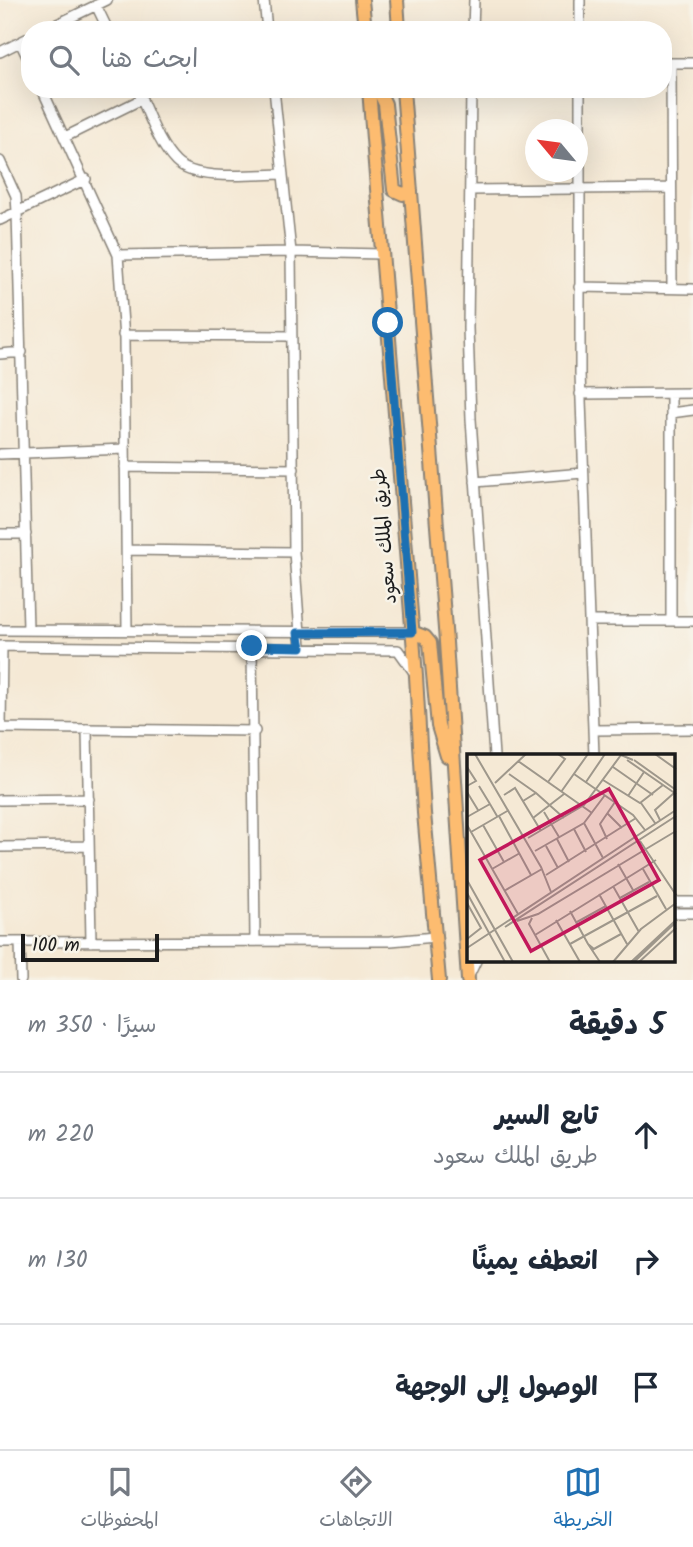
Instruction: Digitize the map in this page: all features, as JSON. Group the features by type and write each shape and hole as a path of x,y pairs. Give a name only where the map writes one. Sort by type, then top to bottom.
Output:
{"main road":[{"path":"362,0 364,21"},
{"path":"397,0 398,21"},
{"name":"طريق الملك سعود","path":"370,98 439,980"},
{"path":"382,98 394,190 403,194 411,191"},
{"path":"404,98 468,980"},
{"path":"412,632 425,637 430,643 438,726 446,747 455,804"}],"street":[{"path":"63,21 107,0"},
{"path":"264,0 266,21"},
{"path":"473,21 474,0"},
{"path":"580,0 580,21"},
{"path":"96,5 104,21"},
{"path":"0,52 20,42"},
{"path":"672,63 693,63"},
{"path":"46,98 86,179 118,255 123,334 127,630"},
{"path":"275,98 291,252 294,552 301,647"},
{"path":"471,98 468,328 475,482 495,754"},
{"path":"580,98 580,394 594,754"},
{"path":"668,98 672,288"},
{"path":"65,137 142,99 169,153 183,168 203,173 283,174"},
{"path":"0,161 16,196 17,212 28,629"},
{"path":"0,220 86,179"},
{"path":"470,190 671,188"},
{"path":"118,255 291,252 382,254"},
{"path":"579,287 693,289"},
{"path":"123,334 292,336"},
{"path":"0,354 22,352"},
{"path":"580,394 693,393"},
{"path":"671,394 671,620"},
{"path":"671,413 693,410"},
{"path":"0,454 125,449"},
{"path":"125,467 293,469"},
{"path":"475,482 583,472"},
{"path":"0,534 26,534"},
{"path":"127,550 294,552"},
{"path":"589,621 693,621"},
{"path":"0,630 412,632"},
{"path":"255,731 1,728 1,646 398,649 416,676"},
{"path":"252,646 255,731 255,941"},
{"path":"88,729 91,942"},
{"path":"593,730 693,729"},
{"path":"0,800 89,799"},
{"path":"0,847 89,846"},
{"path":"0,942 391,941 435,937"},
{"path":"20,942 21,980"},
{"path":"468,980 476,962"}],"route":[{"path":"252,646 301,647 298,633 412,632 388,323"}]}
